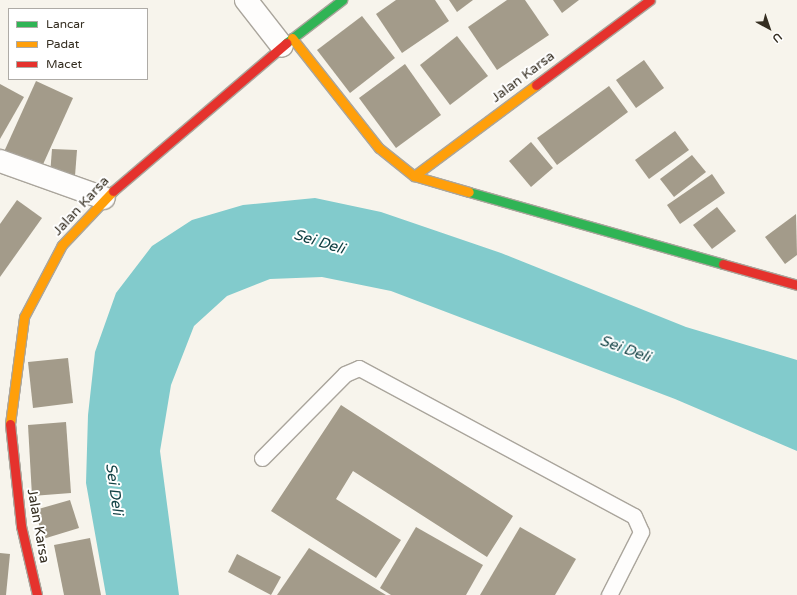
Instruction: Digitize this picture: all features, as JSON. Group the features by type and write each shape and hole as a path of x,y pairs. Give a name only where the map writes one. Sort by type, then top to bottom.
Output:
{"street":[{"path":"246,0 287,42 379,148 414,176 794,281"},
{"name":"Jalan Karsa","path":"37,595 21,526 10,421 16,361 24,317 62,245 104,198 287,42 342,0"},
{"name":"Jalan Karsa","path":"414,176 650,0"},
{"path":"0,162 104,198"}],"lane":[{"path":"262,458 345,374 359,368 634,516 641,532 609,595"}],"water":[{"name":"Sei Deli","path":"315,198 381,212 501,253 686,327 797,360 797,451 675,399 391,291 322,277 270,279 227,296 194,326 171,385 160,451 179,595 106,595 86,483 88,415 95,352 116,293 152,246 192,220 243,205"}],"building":[{"path":"396,0 435,0 449,21 402,53 376,14"},
{"path":"449,0 473,0 457,12"},
{"path":"507,0 525,0 549,35 497,70 468,27"},
{"path":"553,0 579,0 562,13"},
{"path":"362,16 395,58 350,93 317,50"},
{"path":"457,36 488,76 450,105 420,65"},
{"path":"644,60 664,88 636,108 616,80"},
{"path":"405,64 441,115 396,148 359,98"},
{"path":"36,81 73,98 40,171 3,154"},
{"path":"0,84 24,97 0,139"},
{"path":"609,86 628,112 557,165 537,138"},
{"path":"675,131 689,150 649,179 635,160"},
{"path":"531,142 553,168 531,187 509,161"},
{"path":"52,149 77,150 75,176 50,175"},
{"path":"692,155 706,172 674,197 660,179"},
{"path":"712,174 725,193 680,224 667,205"},
{"path":"17,200 42,218 0,277 0,224"},
{"path":"717,207 736,231 712,249 693,225"},
{"path":"796,214 797,255 785,264 765,237"},
{"path":"68,358 73,403 33,408 28,362"},
{"path":"341,405 513,516 487,557 353,471 336,499 401,540 376,578 271,511"},
{"path":"66,422 71,493 32,496 28,425"},
{"path":"70,500 79,528 43,539 35,510"},
{"path":"416,527 483,565 466,595 391,595 380,588"},
{"path":"520,527 576,559 555,595 480,595"},
{"path":"90,538 101,595 64,595 54,545"},
{"path":"309,548 386,595 277,595"},
{"path":"0,553 10,554 6,595 0,595"},
{"path":"237,554 281,577 271,595 228,572"}],"traffic: fast":[{"path":"286,43 342,0"},
{"path":"469,192 723,264"}],"traffic: slow":[{"path":"292,38 379,148 414,176 469,192"},
{"path":"414,176 536,85"},
{"path":"10,424 24,317 62,245 113,191"}],"traffic: jam":[{"path":"536,85 650,0"},
{"path":"113,191 286,43"},
{"path":"723,264 797,285"},
{"path":"10,424 21,526 37,595"}]}
